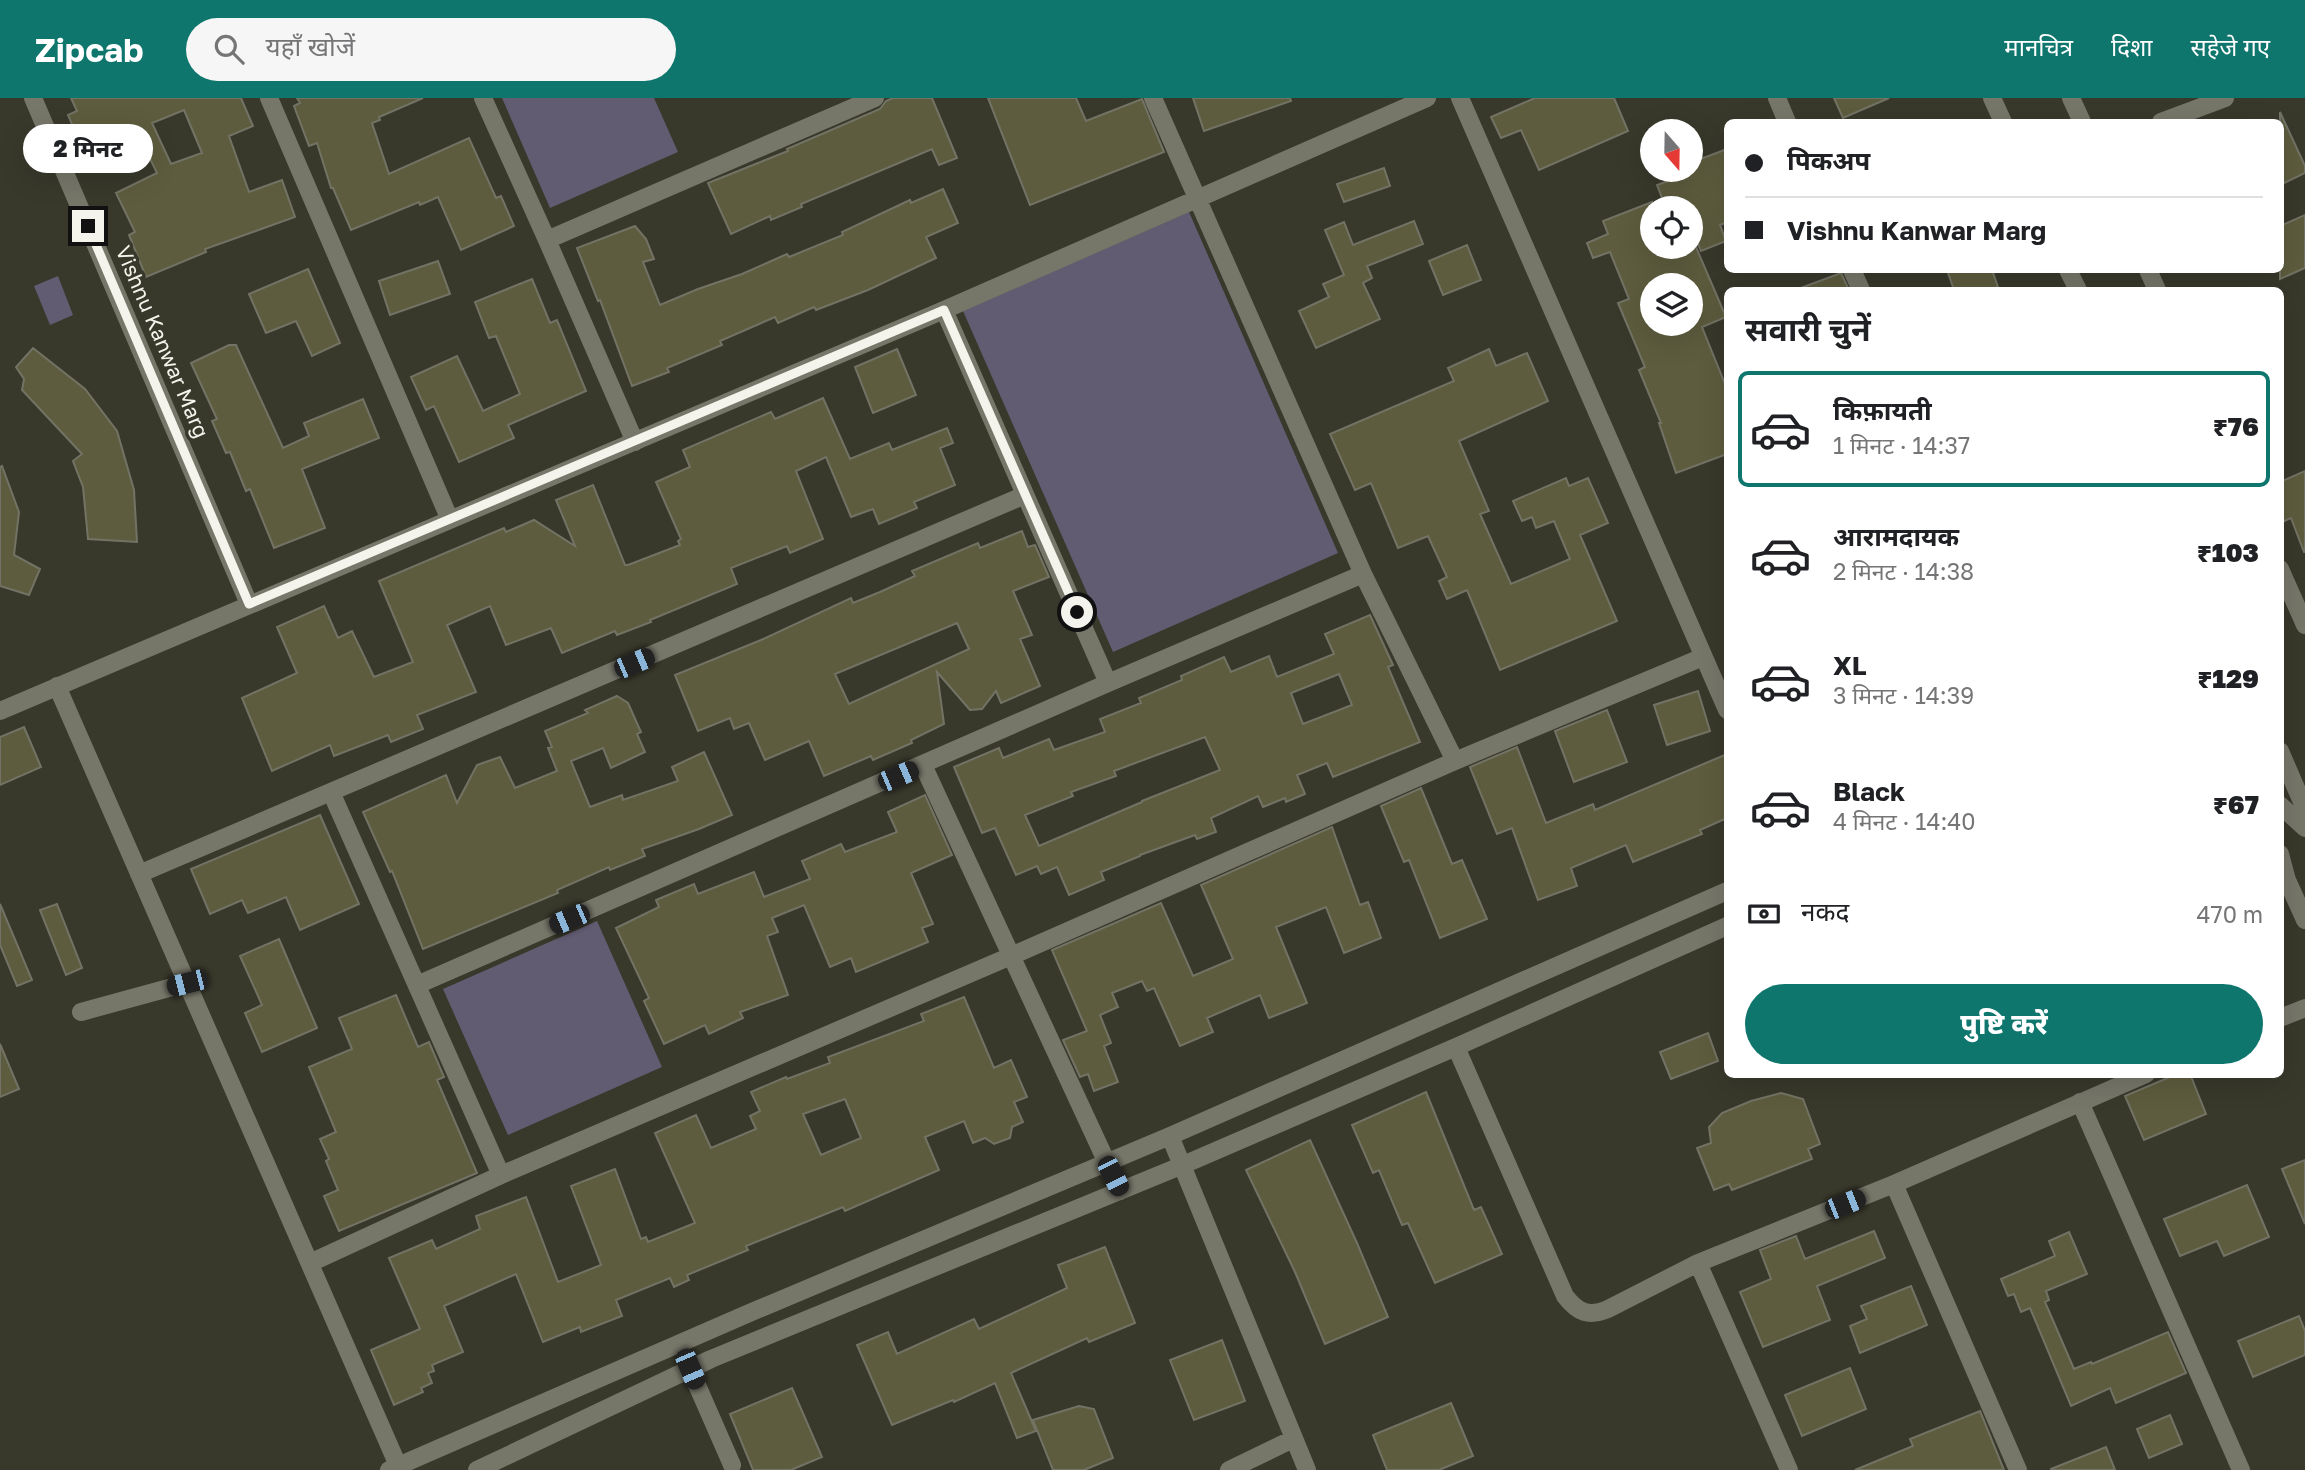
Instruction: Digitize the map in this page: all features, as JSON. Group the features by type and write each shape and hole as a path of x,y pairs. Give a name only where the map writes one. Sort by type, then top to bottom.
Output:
{"street":[{"name":"Vishnu Kanwar Marg","path":"33,98 249,604"},
{"path":"269,98 450,520"},
{"path":"483,98 635,442"},
{"path":"548,240 875,98"},
{"path":"1153,98 1363,574 1455,761"},
{"path":"0,711 944,310 1427,98"},
{"path":"1460,98 1724,703"},
{"path":"1777,98 1786,119"},
{"path":"1992,98 2002,119"},
{"path":"2071,98 2081,119"},
{"path":"2169,119 2225,98"},
{"path":"944,310 1108,683"},
{"path":"139,874 1025,495"},
{"path":"417,985 1363,574"},
{"path":"2284,578 2305,625"},
{"path":"310,1264 502,1175 1455,761 1703,657"},
{"path":"57,686 310,1264 396,1469 747,1314 1170,1136 1724,892"},
{"path":"2284,760 2305,809"},
{"path":"923,765 1120,1191"},
{"path":"331,792 502,1175"},
{"path":"2284,809 2305,828"},
{"path":"2284,869 2305,920"},
{"path":"477,1470 690,1369 1183,1165 1724,927"},
{"path":"81,1012 187,983"},
{"path":"2284,1016 2305,1008"},
{"path":"1456,1047 1565,1296 1572,1306 1592,1314 1698,1263 1894,1184 2137,1078"},
{"path":"2080,1102 2241,1470"},
{"path":"1170,1136 1307,1470"},
{"path":"1894,1184 2018,1470"},
{"path":"1698,1263 1789,1470"},
{"path":"690,1369 732,1465"},
{"path":"1229,1470 1293,1439"}],"shaded area":[{"path":"502,98 654,98 678,152 550,208"},
{"path":"1189,212 1338,553 1113,652 963,311"},
{"path":"58,276 73,315 50,325 34,286"},
{"path":"597,921 662,1067 508,1135 443,989"}],"building":[{"path":"71,98 241,98 253,126 229,136 249,192 282,180 295,217 205,249 206,252 146,277 129,235 135,232 116,193 157,173 139,136 87,159 68,115 77,111","holes":["184,110 202,153 171,164 152,123"]},
{"path":"297,98 423,98 379,117 380,120 372,123 389,174 469,138 496,198 501,196 514,226 461,250 438,197 351,230 331,188 317,143 309,146 294,106 300,103"},
{"path":"893,98 932,98 957,158 939,165 932,149 801,204 802,207 771,220 770,216 731,234 708,183 788,151 787,149 880,109 886,101"},
{"path":"988,98 1076,98 1086,121 1142,99 1164,152 1030,205"},
{"path":"1193,98 1290,98 1291,101 1204,131"},
{"path":"1535,98 1614,98 1628,131 1539,170 1521,130 1501,138 1491,117"},
{"path":"1834,98 1889,98 1843,118"},
{"path":"2284,121 2305,166 2305,173 2284,183"},
{"path":"1724,150 1724,223 1720,225 1724,242 1703,250 1703,196 1661,196 1657,185 1665,182 1703,182 1703,158"},
{"path":"1384,168 1390,186 1344,202 1337,184"},
{"path":"943,189 958,223 926,237 936,258 868,290 816,310 814,307 778,323 775,317 720,341 722,345 667,368 669,372 632,386 600,300 598,301 577,248 635,226 646,239 654,259 643,262 660,305 787,254 789,257 843,235 842,232 910,200 911,203"},
{"path":"1640,207 1640,259 1701,259 1724,318 1703,327 1703,273 1640,273 1640,336 1703,336 1703,329 1724,382 1724,455 1676,473 1661,423 1639,370 1645,367 1618,303 1629,299 1610,252 1593,258 1587,243 1608,234 1603,221"},
{"path":"2305,215 2305,268 2280,279 2280,273 2284,273 2284,224"},
{"path":"1414,221 1423,244 1367,266 1372,278 1363,283 1380,319 1316,348 1299,311 1329,297 1323,284 1344,275 1325,230 1344,222 1353,245"},
{"path":"1467,245 1481,280 1443,295 1429,261"},
{"path":"438,261 450,294 390,315 379,281"},
{"path":"308,269 340,343 312,356 296,321 266,333 249,294"},
{"path":"1841,273 1848,287 1803,287"},
{"path":"1948,273 1993,273 1998,287 1953,287"},
{"path":"532,279 550,323 557,320 586,391 508,425 514,438 459,462 434,406 426,410 411,377 457,356 483,411 520,394 496,336 489,338 475,302"},
{"path":"229,345 236,345 283,448 309,436 304,423 363,399 379,438 302,469 325,528 274,548 250,489 246,491 230,452 226,453 212,421 217,419 191,363"},
{"path":"33,348 85,389 117,431 134,490 137,542 88,539 83,487 73,461 82,454 22,390 24,379 16,367"},
{"path":"897,349 916,395 873,413 855,367"},
{"path":"1489,349 1496,366 1527,353 1548,401 1459,441 1489,511 1480,514 1511,584 1570,559 1554,521 1536,528 1532,517 1522,521 1513,501 1566,478 1569,486 1588,478 1608,523 1580,535 1617,621 1500,670 1467,590 1447,599 1439,581 1447,577 1428,536 1398,548 1371,483 1355,490 1330,434 1454,381 1448,368"},
{"path":"823,398 850,459 889,443 892,450 947,428 953,443 940,448 955,485 914,502 917,508 879,524 873,509 851,517 826,457 796,471 823,539 790,553 787,546 731,568 737,584 650,620 651,622 617,635 615,631 562,653 551,628 506,645 490,606 447,625 476,692 417,715 423,729 391,742 388,735 334,756 330,745 272,771 242,698 297,673 277,627 324,606 338,638 352,631 374,677 413,662 379,581 504,528 506,532 534,520 575,546 556,500 593,485 625,565 680,545 678,541 681,539 656,482 690,467 683,450 771,412 775,419"},
{"path":"2,466 19,512 14,555 40,569 29,595 0,586"},
{"path":"2305,471 2305,552 2291,518 2284,521 2284,480"},
{"path":"1022,531 1028,547 1035,545 1049,577 1013,591 1032,635 1020,639 1040,686 1001,703 996,691 982,709 970,710 937,672 944,724 911,740 912,743 873,760 871,756 824,776 809,741 765,760 749,723 734,729 730,718 698,731 675,675 761,640 851,598 853,603 880,592 915,576 912,571 978,543 980,548","holes":["957,623 969,649 849,704 835,674"]},
{"path":"1370,615 1393,665 1388,667 1420,742 1333,777 1327,763 1297,775 1305,794 1263,807 1258,796 1211,818 1216,832 1197,839 1195,835 1140,855 1101,872 1104,880 1069,895 1057,867 1041,874 1037,866 1016,875 995,828 982,833 954,767 999,748 1003,758 1049,739 1054,750 1105,732 1100,719 1141,703 1139,698 1182,680 1181,676 1224,657 1231,672 1269,656 1277,677 1334,654 1325,634","holes":["1339,674 1352,705 1303,724 1291,693","1205,737 1220,770 1039,846 1025,815 1073,796 1071,792 1116,776 1114,771"]},
{"path":"1698,691 1710,731 1667,745 1654,705"},
{"path":"617,696 628,703 641,732 637,734 645,752 611,768 603,748 571,761 590,807 622,795 623,800 678,781 672,767 704,752 732,815 642,849 645,856 610,870 609,867 557,890 558,893 423,949 392,871 390,872 363,812 446,775 457,803 477,765 500,757 515,788 557,771 548,748 552,747 545,731 588,713 585,710"},
{"path":"1607,710 1627,762 1574,782 1555,731"},
{"path":"24,727 41,767 0,785 0,737"},
{"path":"1517,747 1546,823 1593,804 1595,810 1724,755 1724,819 1700,830 1702,834 1633,862 1626,845 1571,868 1577,886 1538,900 1512,828 1497,834 1470,767"},
{"path":"1421,788 1452,864 1462,860 1487,919 1440,938 1409,860 1404,862 1381,806"},
{"path":"925,795 952,855 911,873 933,924 922,928 928,942 856,972 851,958 830,967 804,905 772,918 778,932 767,936 788,995 740,1012 743,1018 709,1034 705,1025 664,1044 644,1001 649,998 616,928 659,907 656,900 694,884 698,894 754,872 764,897 810,879 802,861 841,844 845,852 897,832 888,812"},
{"path":"320,815 359,904 300,930 286,897 248,913 242,900 210,914 191,869"},
{"path":"1332,827 1360,905 1368,902 1381,938 1344,953 1326,907 1276,927 1307,1003 1269,1018 1260,995 1207,1018 1213,1032 1180,1046 1154,988 1147,991 1142,981 1112,993 1118,1007 1100,1015 1111,1043 1104,1046 1118,1082 1094,1091 1088,1074 1080,1077 1063,1040 1087,1031 1052,950 1161,903 1193,976 1233,959 1201,885"},
{"path":"0,904 32,980 17,986 0,945"},
{"path":"57,904 82,968 66,975 40,910"},
{"path":"279,939 317,1028 262,1052 245,1013 262,1005 240,956"},
{"path":"396,995 418,1047 429,1042 444,1077 437,1080 477,1173 339,1231 324,1196 338,1190 320,1139 336,1132 309,1067 352,1049 339,1018"},
{"path":"964,997 994,1068 1011,1060 1027,1097 1014,1102 1023,1122 1012,1127 1010,1138 994,1144 985,1138 973,1143 964,1121 925,1137 939,1170 845,1211 843,1207 746,1246 748,1250 687,1275 689,1280 674,1287 670,1278 616,1300 622,1316 581,1332 580,1327 543,1342 516,1274 444,1306 463,1352 432,1365 434,1371 428,1373 432,1383 421,1388 423,1392 394,1405 371,1350 420,1329 389,1258 432,1240 436,1249 480,1229 476,1216 526,1197 558,1282 601,1265 571,1186 615,1169 641,1239 646,1237 648,1242 695,1223 655,1133 696,1115 711,1148 756,1129 750,1116 760,1111 751,1092 830,1063 828,1057 924,1021 921,1014","holes":["845,1099 861,1138 821,1155 803,1114"]},
{"path":"1708,1033 1718,1061 1671,1079 1660,1052"},
{"path":"0,1044 19,1089 0,1097"},
{"path":"2168,1078 2192,1078 2206,1114 2144,1140 2125,1096"},
{"path":"1426,1092 1474,1210 1481,1207 1502,1254 1435,1283 1408,1223 1402,1225 1379,1170 1373,1173 1352,1125"},
{"path":"1781,1093 1803,1099 1820,1144 1808,1149 1812,1159 1732,1190 1729,1184 1714,1190 1697,1148 1711,1143 1709,1127 1722,1113"},
{"path":"1310,1140 1388,1317 1325,1344 1295,1272 1246,1170"},
{"path":"2305,1160 2305,1224 2282,1169"},
{"path":"2247,1185 2269,1237 2224,1256 2217,1241 2180,1256 2164,1219"},
{"path":"1874,1231 1885,1258 1817,1286 1830,1320 1763,1347 1740,1292 1771,1279 1760,1250 1796,1236 1805,1259"},
{"path":"2069,1232 2087,1274 2046,1291 2049,1300 2045,1302 2074,1369 2168,1332 2186,1373 2116,1403 2110,1388 2071,1406 2030,1308 2021,1312 2014,1294 2008,1296 2001,1279 2055,1256 2049,1241"},
{"path":"1105,1247 1135,1323 1089,1342 1087,1338 1011,1373 1036,1431 1017,1438 995,1383 954,1402 953,1400 892,1425 857,1345 888,1332 897,1354 974,1319 979,1329 1067,1288 1058,1265"},
{"path":"1911,1286 1927,1325 1860,1353 1850,1326 1867,1319 1861,1306"},
{"path":"2299,1316 2305,1331 2305,1355 2253,1377 2238,1341"},
{"path":"1222,1340 1245,1401 1194,1420 1170,1360"},
{"path":"1850,1368 1866,1409 1802,1436 1785,1395"},
{"path":"792,1388 822,1457 791,1470 753,1470 730,1414"},
{"path":"1451,1403 1473,1456 1439,1470 1387,1470 1373,1435"},
{"path":"1079,1406 1094,1409 1113,1458 1084,1470 1053,1470 1033,1420"},
{"path":"1980,1411 2004,1470 1855,1470 1913,1446 1910,1439"},
{"path":"2170,1415 2182,1444 2149,1458 2137,1429"},
{"path":"2106,1447 2115,1470 2051,1470 2051,1469"}],"route":[{"path":"88,226 249,604 944,310 1077,612"}]}
